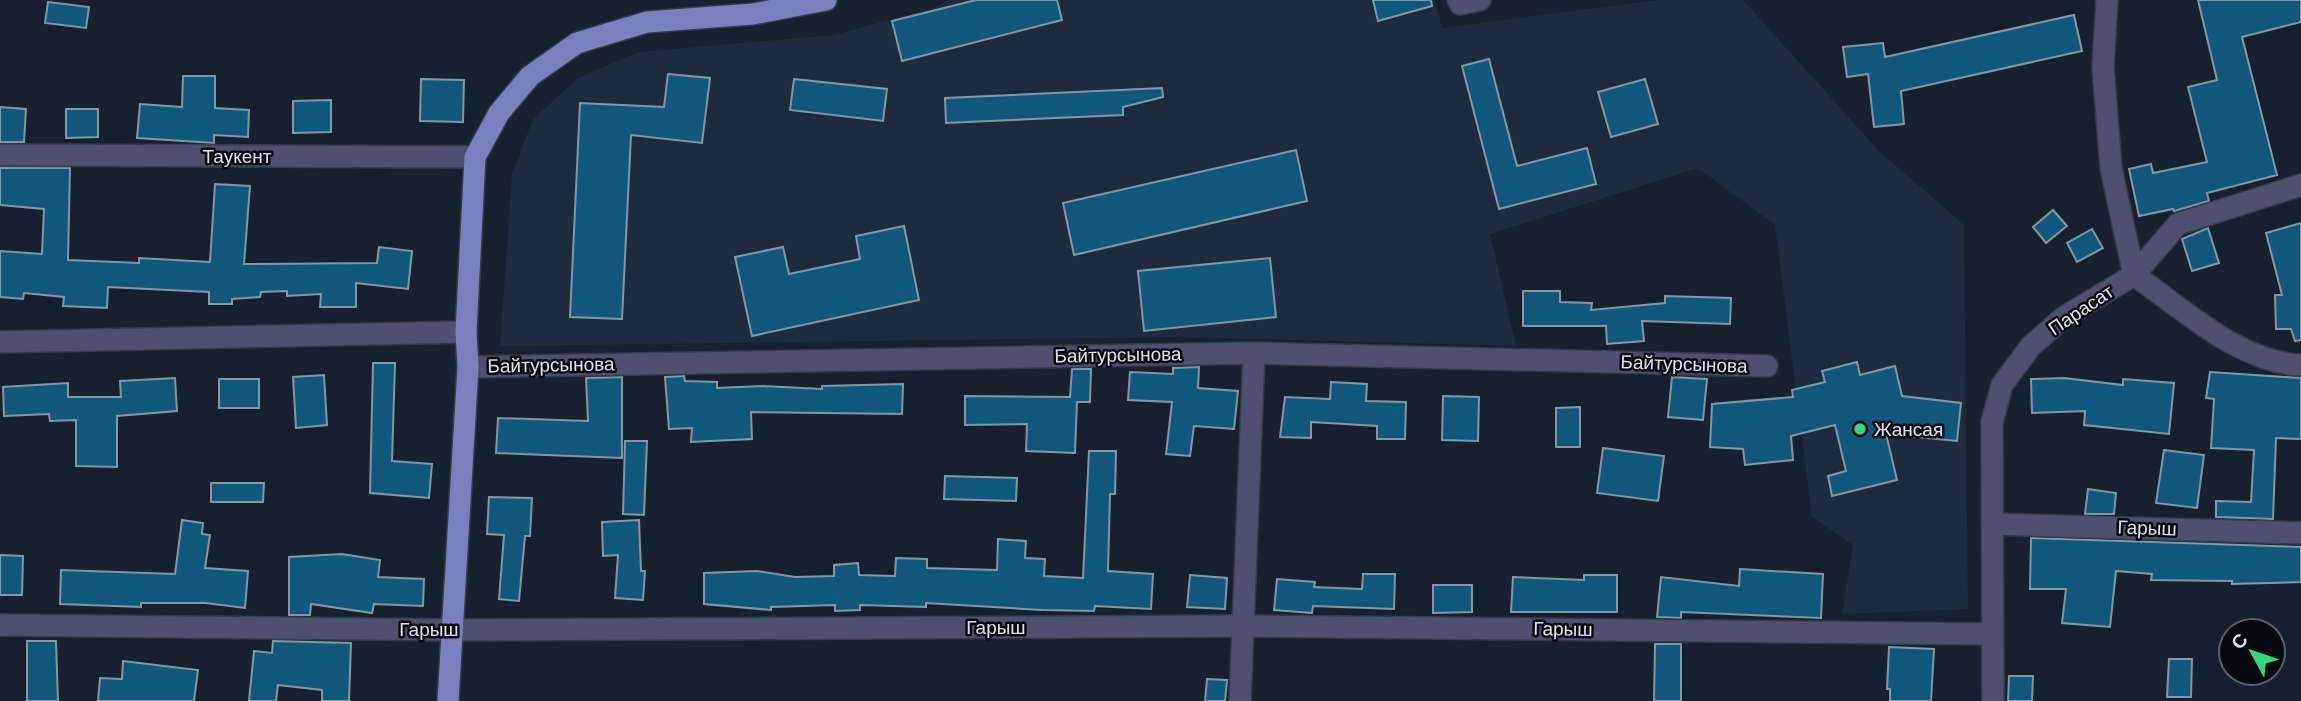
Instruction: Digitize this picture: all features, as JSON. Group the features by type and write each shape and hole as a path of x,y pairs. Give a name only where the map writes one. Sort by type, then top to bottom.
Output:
{"main road":[{"path":"448,701 468,367 466,332 475,157 499,113 530,76 577,43 647,22 753,13 826,0"}],"street":[{"path":"1458,0 1460,4 1480,0"},
{"path":"2107,0 2103,67 2111,168 2134,275 2246,353 2276,364 2301,365"},
{"name":"Таукент","path":"0,155 475,157"},
{"name":"Парасат","path":"1993,701 1992,422 2002,385 2031,346 2064,317 2134,275 2178,224 2301,185"},
{"path":"0,342 466,332"},
{"path":"1240,701 1254,353"},
{"name":"Байтурсынова","path":"468,367 1254,353 1767,366"},
{"name":"Гарыш","path":"1992,524 2301,533"},
{"name":"Гарыш","path":"0,625 453,630 1244,626 1992,634"}],"shaded area":[{"path":"947,0 1435,0 1442,28 1658,0 1743,0 1879,151 1964,225 1968,609 1842,614 1853,545 1812,517 1775,225 1698,168 1490,234 1516,346 1174,337 500,346 512,174 533,119 578,78 639,52 834,35 937,7"}],"building":[{"path":"976,0 1057,0 1062,20 902,61 892,21"},
{"path":"1373,0 1431,0 1432,6 1378,21"},
{"path":"2198,0 2301,0 2301,22 2242,37 2277,175 2207,193 2209,201 2174,211 2173,209 2139,216 2129,169 2151,164 2153,173 2207,162 2188,87 2217,80"},
{"path":"48,2 89,7 86,28 45,23"},
{"path":"2074,15 2082,51 1901,91 1904,124 1874,127 1868,74 1847,77 1843,47 1883,43 1885,57"},
{"path":"1489,59 1517,166 1587,148 1596,184 1499,209 1462,66"},
{"path":"668,74 710,78 702,143 631,135 622,319 570,317 580,103 664,107"},
{"path":"183,76 215,76 215,108 249,110 248,137 214,135 214,143 137,138 140,104 182,107"},
{"path":"421,79 464,80 463,122 420,121"},
{"path":"794,79 887,89 883,121 790,110"},
{"path":"1645,79 1658,124 1611,137 1598,92"},
{"path":"1162,88 1163,97 1123,107 1123,115 946,123 945,98"},
{"path":"331,100 331,132 293,133 293,101"},
{"path":"0,107 26,109 24,142 0,142"},
{"path":"66,109 98,109 98,137 66,138"},
{"path":"1296,150 1307,201 1074,255 1063,203"},
{"path":"0,168 70,168 68,260 139,263 139,258 210,262 215,184 250,186 244,264 377,263 379,247 412,251 408,289 356,283 356,307 320,307 321,294 287,296 287,291 261,292 260,297 232,299 232,304 209,304 209,292 108,287 107,308 63,306 64,297 24,293 23,299 0,297 0,251 42,254 44,209 0,205"},
{"path":"2053,210 2067,226 2046,243 2033,227"},
{"path":"2301,223 2301,340 2295,341 2291,329 2276,329 2275,295 2282,295 2266,233"},
{"path":"904,226 919,300 752,336 735,257 783,247 789,274 860,259 856,236"},
{"path":"2208,228 2219,263 2192,271 2182,239"},
{"path":"2092,229 2103,248 2077,262 2067,243"},
{"path":"1270,258 1276,317 1144,331 1138,271"},
{"path":"1523,291 1560,291 1560,302 1592,303 1591,310 1665,303 1665,296 1731,298 1730,324 1642,321 1644,341 1607,344 1606,326 1523,326"},
{"path":"1857,362 1860,375 1895,366 1902,396 1961,403 1957,441 1886,434 1897,480 1832,496 1828,476 1846,471 1835,425 1791,436 1793,460 1745,465 1743,449 1710,447 1712,404 1793,397 1792,390 1825,382 1822,371"},
{"path":"373,363 395,363 392,461 432,464 429,498 370,493"},
{"path":"1199,367 1198,388 1238,391 1234,429 1194,426 1190,456 1166,454 1172,402 1128,400 1130,372 1173,374 1173,368"},
{"path":"1072,369 1091,369 1090,402 1077,402 1075,453 1026,451 1027,424 965,425 965,396 1070,397"},
{"path":"2210,372 2301,378 2301,439 2276,438 2273,519 2216,517 2216,501 2251,502 2254,450 2211,448 2214,399 2206,398"},
{"path":"324,375 327,425 296,428 293,377"},
{"path":"684,376 685,381 717,382 717,388 763,386 822,389 822,386 903,384 902,414 751,412 752,439 691,442 692,428 669,429 665,377"},
{"path":"622,377 622,458 496,453 498,418 588,421 586,378"},
{"path":"1672,377 1707,379 1703,420 1668,417"},
{"path":"175,378 177,411 117,416 117,467 76,466 76,420 50,421 49,414 4,416 3,387 68,383 68,397 121,397 120,381"},
{"path":"2064,378 2123,385 2123,379 2174,383 2169,434 2084,425 2085,411 2032,413 2031,379"},
{"path":"219,379 259,379 259,408 219,408"},
{"path":"1331,382 1367,384 1366,401 1406,402 1405,439 1377,439 1377,426 1311,422 1311,438 1280,437 1285,397 1330,399"},
{"path":"1443,396 1479,397 1478,441 1442,440"},
{"path":"1580,407 1580,447 1556,447 1556,408"},
{"path":"625,441 647,441 644,515 623,514"},
{"path":"1603,448 1664,456 1658,501 1597,493"},
{"path":"2164,450 2204,455 2197,508 2156,503"},
{"path":"1089,451 1116,451 1115,494 1110,494 1108,571 1153,574 1151,609 1095,606 1094,611 1042,610 926,603 926,607 860,605 860,610 835,611 835,605 771,607 771,610 704,604 704,573 757,571 795,577 834,576 834,565 858,563 859,575 895,576 896,558 927,559 927,568 997,570 998,539 1026,541 1025,558 1045,559 1044,576 1083,578"},
{"path":"945,476 1017,478 1016,501 944,499"},
{"path":"211,483 264,483 263,502 211,502"},
{"path":"2088,489 2116,493 2114,514 2085,514"},
{"path":"489,497 532,498 530,536 525,536 519,601 499,599 504,535 487,534"},
{"path":"182,520 203,523 202,534 210,535 205,568 248,571 245,608 205,603 141,603 141,607 60,604 61,570 175,574"},
{"path":"639,520 641,571 645,571 643,600 615,598 618,555 603,556 602,522"},
{"path":"2031,538 2301,547 2301,582 2232,584 2232,581 2151,580 2152,574 2116,571 2110,627 2062,623 2066,589 2030,589"},
{"path":"342,554 380,560 378,577 424,579 423,606 374,604 372,613 311,604 310,615 289,615 289,557"},
{"path":"0,555 23,556 22,595 0,595"},
{"path":"1740,569 1823,574 1821,618 1681,612 1681,618 1657,617 1661,577 1739,586"},
{"path":"1363,574 1395,574 1394,609 1313,606 1312,613 1274,610 1277,579 1315,582 1314,587 1362,589"},
{"path":"1190,575 1227,578 1225,609 1187,607"},
{"path":"1584,575 1617,575 1617,612 1511,612 1513,577 1584,580"},
{"path":"1433,585 1472,585 1472,612 1433,613"},
{"path":"27,641 56,641 58,701 27,701"},
{"path":"273,641 351,643 349,701 322,701 322,690 278,685 276,701 249,701 254,651 272,653"},
{"path":"1655,644 1681,644 1681,701 1654,701"},
{"path":"1889,647 1934,649 1931,701 1890,701 1890,689 1887,689"},
{"path":"2169,659 2192,659 2191,697 2167,697"},
{"path":"123,661 198,670 194,701 98,701 100,678 122,679"},
{"path":"2009,676 2033,676 2032,701 2008,701"},
{"path":"1207,679 1227,680 1225,701 1205,701"}],"place":[{"name":"Жансая","path":"1860,429"}]}
